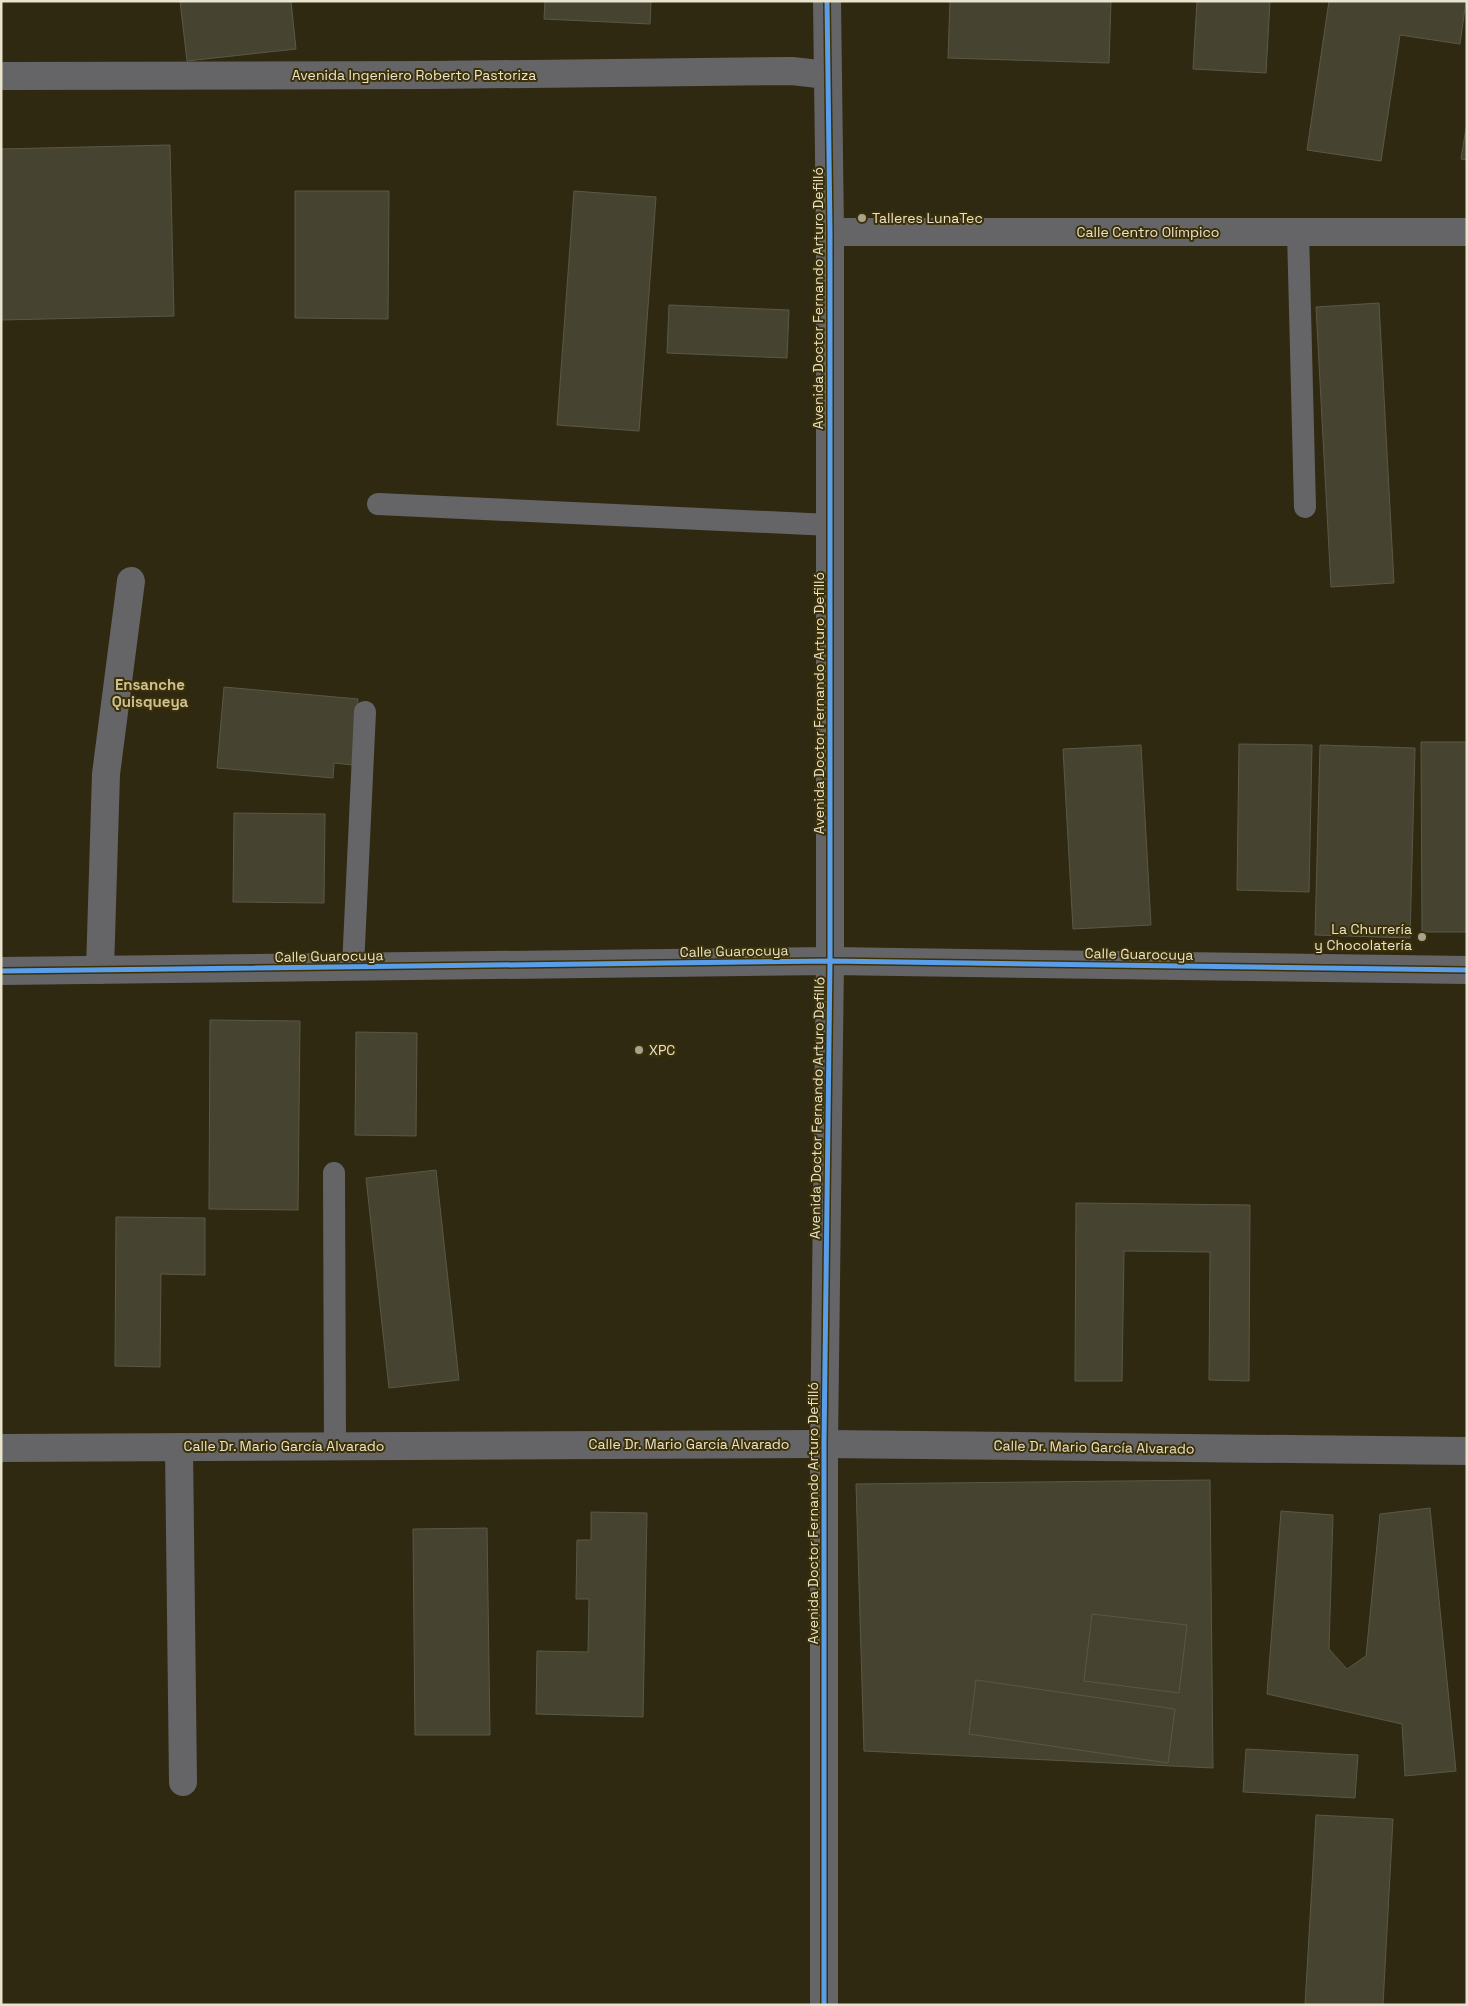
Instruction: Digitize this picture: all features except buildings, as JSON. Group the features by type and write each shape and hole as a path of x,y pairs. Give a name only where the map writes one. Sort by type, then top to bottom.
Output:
{"street":[{"name":"Avenida Doctor Fernando Arturo Defilló","path":"824,2005 824,1444 830,961 830,232 827,1"},
{"name":"Avenida Ingeniero Roberto Pastoriza","path":"1,76 430,75 792,71 827,75"},
{"name":"Calle Centro Olímpico","path":"830,232 1467,232"},
{"path":"100,970 106,774 131,581"},
{"name":"Calle Guarocuya","path":"1,971 830,961 1467,970"},
{"name":"Calle Dr. Mario García Alvarado","path":"1,1448 824,1444 1467,1451"},
{"path":"179,1447 183,1782"}],"lane":[{"path":"1298,232 1305,507"},
{"path":"378,504 830,525"},
{"path":"353,967 365,712"},
{"path":"334,1173 334,1446"}],"cycle path":[{"path":"824,2005 824,1444 830,961 830,232 827,1"},
{"path":"1,971 830,961 1467,970"}],"place":[{"name":"Talleres LunaTec","path":"862,218"},
{"name":"La Churrería y Chocolatería","path":"1422,937"},
{"name":"XPC","path":"639,1050"}],"district":[{"name":"Ensanche Quisqueya","path":"150,692"}]}
